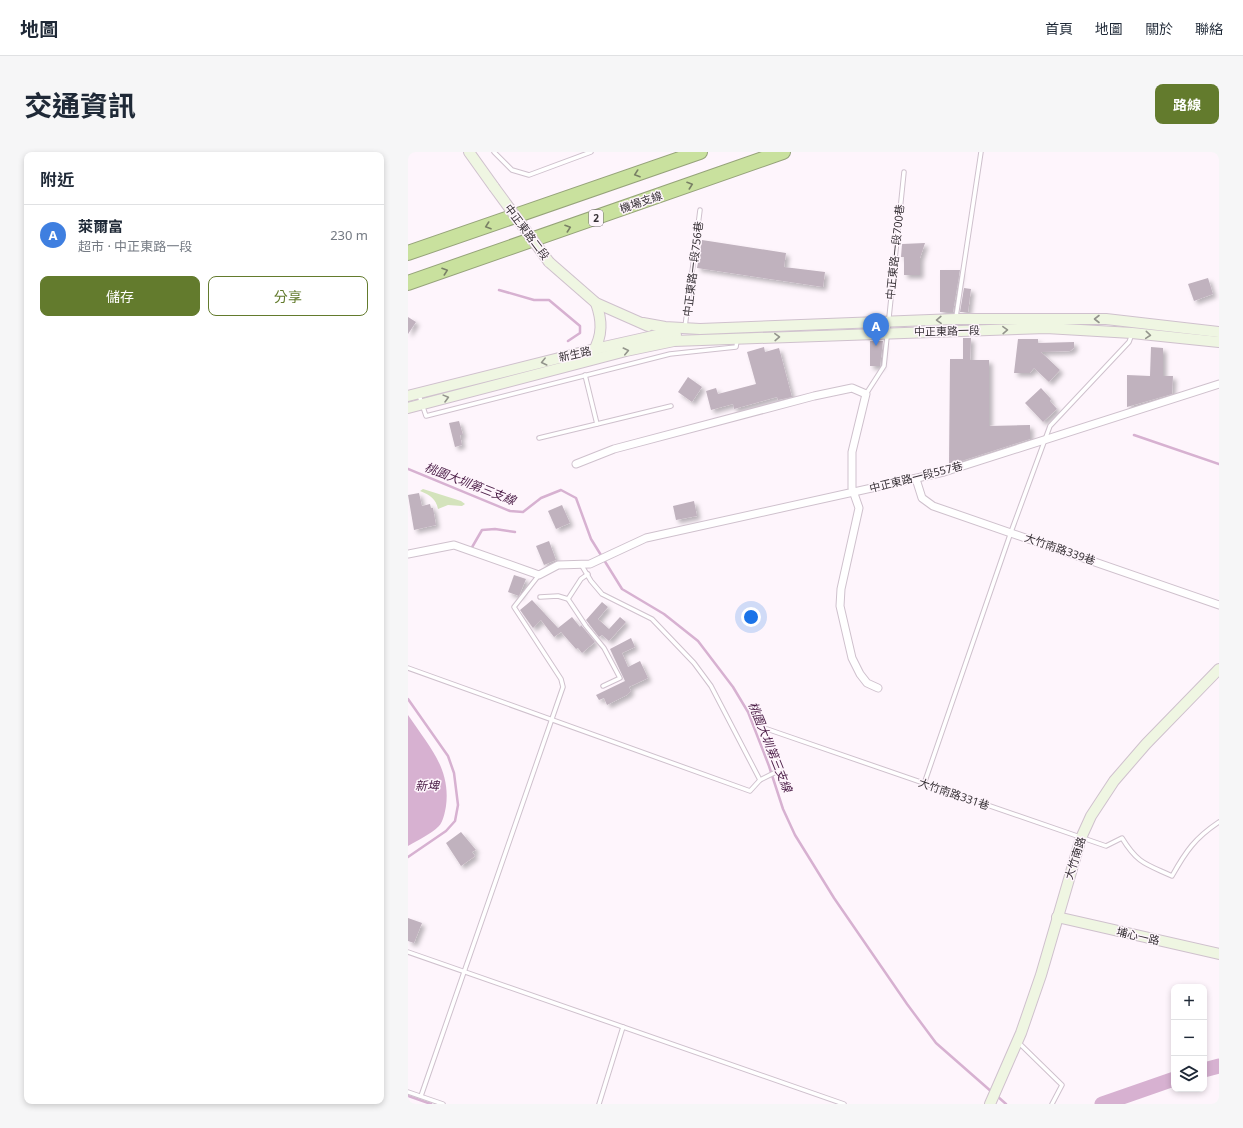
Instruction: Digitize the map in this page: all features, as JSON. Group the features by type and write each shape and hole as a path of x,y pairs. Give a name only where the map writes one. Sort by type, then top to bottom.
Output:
{"highway":[{"path":"408,253 700,152"},
{"name":"機場支線","path":"408,283 783,152"}],"main road":[{"name":"中正東路二段","path":"469,152 549,262 596,303"},
{"name":"中正東路一段","path":"596,303 643,324 674,341"},
{"path":"596,303 601,318 600,338 596,348"},
{"name":"中正東路一段","path":"596,348 662,334 698,335 738,333 888,322 956,319 1106,319 1219,332"},
{"name":"中正東路一段","path":"643,324 665,328 685,328 738,333 887,333 1046,328 1132,333 1219,342"},
{"name":"中正東路一段","path":"589,361 674,341 738,333"},
{"name":"新生路","path":"408,408 589,361 596,348"},
{"name":"新生路","path":"408,396 596,348"},
{"name":"大竹南路","path":"991,1104 1017,1042 1040,975 1081,838 1091,816 1114,781 1146,744 1219,669"},
{"name":"埔心一路","path":"1057,917 1219,954"}],"street":[{"name":"中正東路一段557巷","path":"539,575 558,565 582,566 590,564 646,538 944,472 1043,442 1219,384"},
{"path":"576,464 614,449 814,396 852,388 866,394 852,452 852,488 859,508 843,583 840,606 852,658 860,674 867,683 878,688"},
{"name":"大竹南路339巷","path":"916,479 922,498 933,506 1219,605"},
{"path":"408,554 454,545 539,575"}],"lane":[{"path":"494,152 512,170 529,175 591,152"},
{"path":"956,319 981,152"},
{"name":"中正東路一段700巷","path":"866,394 884,366 904,172"},
{"name":"中正東路一段756巷","path":"685,328 700,210"},
{"path":"418,394 426,416 670,354 736,347 738,333"},
{"path":"924,784 1011,532 1050,426 1129,342 1132,333"},
{"path":"585,375 597,424"},
{"path":"539,438 671,406"},
{"path":"408,668 750,791 760,780 711,686 694,663 652,619 602,594 591,581 582,566"},
{"path":"568,599 581,579 588,574"},
{"path":"421,1096 563,687 561,679 514,607 539,575"},
{"path":"540,597 558,596 568,599 586,626 604,648 620,678 603,686"},
{"name":"大竹南路331巷","path":"760,780 780,770 764,736 767,729 1106,846 1122,838 1131,853 1139,861 1172,876 1186,851 1205,831 1219,822"},
{"path":"408,952 844,1104"},
{"path":"599,1104 623,1027"},
{"path":"1017,1042 1062,1085 1052,1104"},
{"path":"408,1092 443,1104"}],"green space":[{"path":"423,489 461,501 465,504 462,506 448,505 438,509 432,498 420,491"}],"water":[{"name":"新埤","path":"408,715 436,758 445,780 447,792 446,808 444,817 440,824 436,829 408,846"}],"building":[{"path":"702,240 786,253 784,267 825,272 823,287 697,268"},
{"path":"925,243 920,258 920,275 904,275 904,257 901,257 902,244"},
{"path":"940,270 960,270 953,312 940,312"},
{"path":"1208,278 1213,294 1194,301 1188,284"},
{"path":"964,288 971,289 968,312 960,312"},
{"path":"408,317 416,322 408,334"},
{"path":"963,338 971,338 970,360 989,360 989,426 1030,425 1030,439 949,465 950,359 963,359"},
{"path":"1018,339 1038,339 1038,343 1074,342 1074,348 1070,351 1041,352 1060,370 1049,382 1034,368 1030,373 1014,373"},
{"path":"870,341 883,341 880,366 870,366"},
{"path":"764,347 765,352 779,348 792,397 778,400 777,397 734,409 733,404 711,410 706,391 716,388 718,394 756,384 747,352"},
{"path":"1151,347 1163,348 1163,376 1173,376 1172,394 1127,407 1127,375 1150,376"},
{"path":"688,377 702,387 692,402 678,392"},
{"path":"1041,388 1051,399 1050,401 1057,409 1043,422 1025,403"},
{"path":"459,421 463,435 460,435 462,445 455,447 449,423"},
{"path":"419,493 422,506 430,504 431,508 433,508 436,525 414,530 408,495"},
{"path":"694,501 697,516 676,520 673,506"},
{"path":"562,505 570,523 556,529 548,511"},
{"path":"549,541 556,560 544,565 536,546"},
{"path":"514,575 526,579 519,596 508,592"},
{"path":"532,600 558,628 572,617 580,627 581,625 595,642 582,653 578,648 576,649 561,632 554,637 541,620 533,628 520,610"},
{"path":"602,602 608,607 598,619 609,629 620,617 626,622 609,641 602,635 599,637 586,620"},
{"path":"631,638 635,647 622,653 628,667 640,661 648,678 629,687 631,691 627,695 607,705 604,698 599,700 596,695 625,681 610,649"},
{"path":"461,832 476,850 472,852 475,856 461,866 446,843"},
{"path":"408,918 422,923 414,943 408,941"}],"waterway":[{"path":"499,290 534,300 549,300 580,326 580,333 568,341"},
{"path":"1134,435 1219,464"},
{"name":"桃園大圳第三支線","path":"408,469 510,511 523,512 541,498 561,490 576,498 591,539 622,589 664,614 698,641 733,687 748,712 769,766 783,809 795,835 834,898 907,1004 936,1043 993,1093"},
{"path":"471,549 482,530 495,529 515,532"},
{"path":"408,699 448,756 454,773 458,805 455,821 446,831 408,857"},
{"path":"1207,1069 1219,1066"},
{"path":"1102,1104 1171,1080"},
{"path":"408,1096 431,1104"},
{"name":"桃園大圳第三支線","path":"997,1096 1006,1104"}],"place":[{"name":"萊爾富","path":"876,346"}]}
